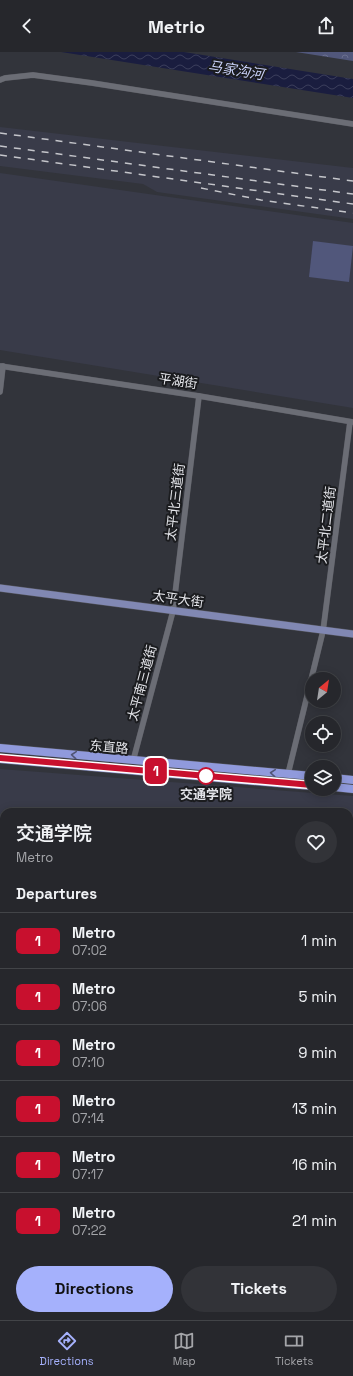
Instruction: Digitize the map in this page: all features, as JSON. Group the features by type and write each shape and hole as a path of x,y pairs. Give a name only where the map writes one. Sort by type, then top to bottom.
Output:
{"highway":[{"name":"东直路","path":"0,748 305,775"},
{"name":"东直路","path":"0,760 305,785"},
{"path":"341,779 353,780"},
{"path":"341,788 353,789"}],"main road":[{"name":"太平大街","path":"0,588 353,634"}],"street":[{"path":"0,80 5,78 33,75 353,124"},
{"path":"0,392 1,366"},
{"name":"平湖街","path":"1,366 199,396 351,422"},
{"name":"太平北三道街","path":"172,611 199,396"},
{"name":"太平北二道街","path":"288,774 323,631 351,422"},
{"name":"太平南三道街","path":"133,761 172,611"}],"shaded area":[{"path":"0,127 353,168 353,219 157,192 143,184 0,166"},
{"path":"0,173 353,223 353,408 0,350"},
{"path":"0,769 305,792 305,796 353,796 353,808 0,808"}],"green space":[{"path":"296,52 353,52 353,61"},
{"path":"313,241 353,246 349,282 309,277"}],"water":[{"name":"马家沟河","path":"61,52 184,52 353,79 353,98"}],"railway":[{"path":"0,133 353,181"},
{"path":"0,146 353,194"},
{"path":"0,155 353,204"},
{"path":"201,188 261,200 353,213"}],"metro line":[{"name":"1","path":"0,758 305,784"}],"place":[{"name":"交通学院","path":"206,776"}]}
